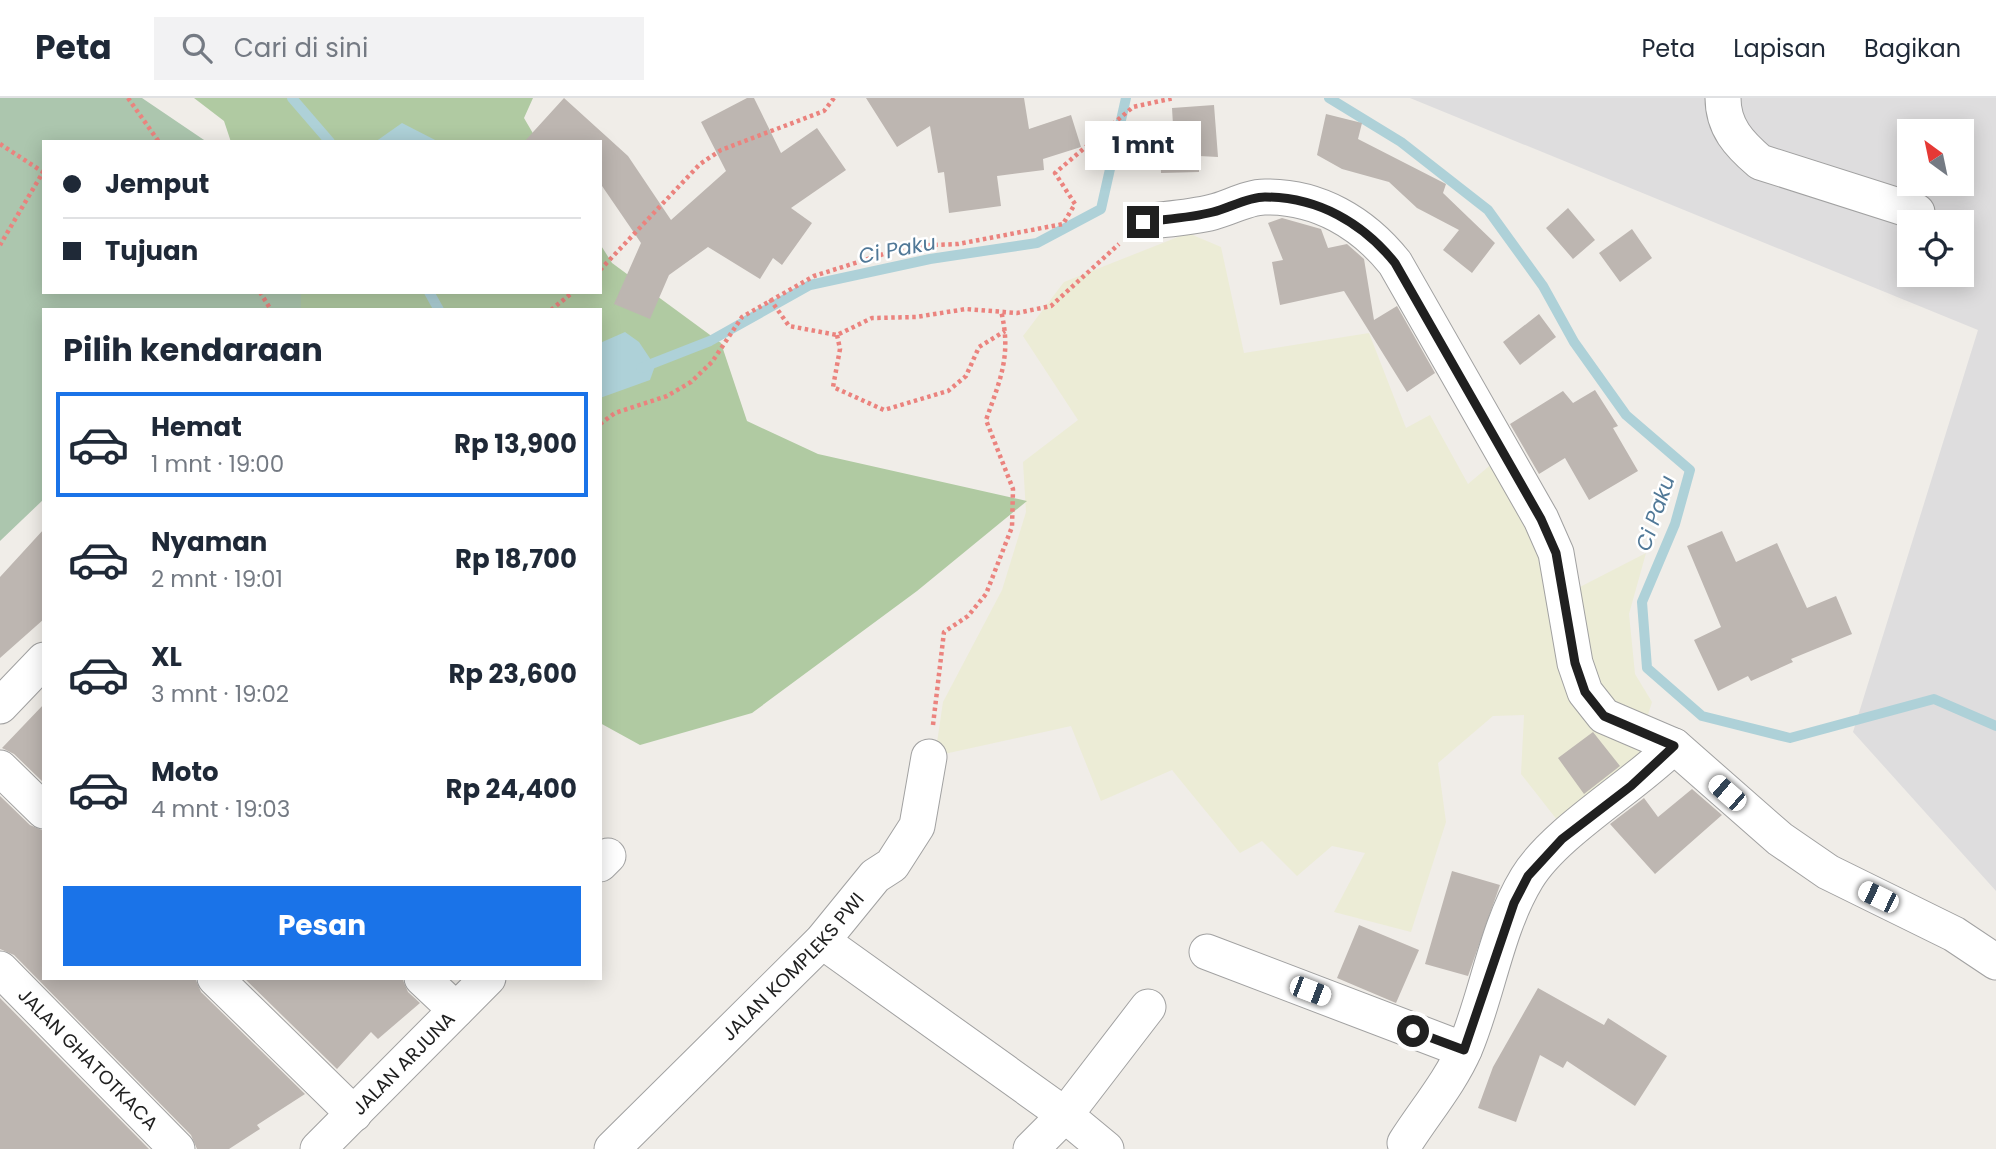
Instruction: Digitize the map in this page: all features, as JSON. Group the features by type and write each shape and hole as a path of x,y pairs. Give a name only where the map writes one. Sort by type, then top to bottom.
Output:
{"street":[{"path":"1723,98 1723,111 1730,130 1760,162 1911,210"},
{"path":"1143,222 1210,213 1263,196 1311,203 1358,224 1378,242 1401,274 1541,519 1556,553 1575,663 1585,692 1604,716 1674,746 1780,839 1828,872 1954,934 1996,962"},
{"path":"0,706 42,662"},
{"path":"1405,1143 1464,1050 1514,903 1528,876 1562,839 1631,786 1674,746"},
{"name":"JALAN KOMPLEKS PWI","path":"612,1149 822,942 875,876 892,865 917,827 929,757"},
{"path":"0,768 42,809"},
{"path":"822,942 1065,1115 1106,1149"},
{"path":"1207,952 1464,1050"},
{"name":"JALAN GHATOTKACA","path":"0,969 177,1149"},
{"path":"217,980 354,1114"},
{"path":"424,980 456,1010"},
{"name":"JALAN ARJUNA","path":"318,1149 486,980"},
{"path":"1031,1149 1065,1115 1148,1007"}],"path":[{"path":"128,98 158,140"},
{"path":"602,268 699,164 721,150 824,110 834,98"},
{"path":"602,423 615,413 667,396 691,382 712,362 742,317 814,276 909,246 958,244 1063,224 1075,204 1055,173 1133,107 1174,98"},
{"path":"0,144 42,171"},
{"path":"0,245 42,174"},
{"path":"770,299 789,326 837,335 872,318 916,317 966,309 1017,313 1051,306 1143,222"},
{"path":"553,308 571,294"},
{"path":"929,757 944,632 968,616 986,594 1012,527 1013,489 986,420 1006,364 1006,330 1001,311"},
{"path":"837,335 839,349 833,387 884,410 948,391 966,376 979,347 1006,330"}],"shaded area":[{"path":"1410,98 1996,98 1996,891 1853,732 1978,330"}],"green space":[{"path":"0,98 142,98 204,140 42,140 42,294 301,294 301,308 42,308 42,501 0,541"},
{"path":"194,98 533,98 524,118 537,140 230,140 224,121"},
{"path":"1188,233 1221,247 1244,353 1369,333 1406,428 1430,415 1468,484 1514,445 1576,589 1646,553 1629,614 1635,674 1652,702 1640,740 1679,754 1572,839 1521,774 1524,715 1493,716 1438,763 1446,822 1411,932 1334,912 1365,853 1332,846 1297,876 1262,841 1240,853 1172,770 1101,801 1071,726 935,756 943,702 1002,590 1026,512 1023,462 1078,420 1023,336 1064,282"},
{"path":"602,247 612,263 721,343 747,421 818,454 1027,501 917,591 752,713 640,745 602,724 602,308 275,308 275,294 602,294"}],"water":[{"path":"402,123 435,140 378,140"},
{"path":"625,332 639,342 655,366 650,380 602,397 602,342"}],"building":[{"path":"564,98 628,156 671,220 726,171 701,122 747,98 754,98 781,153 817,128 846,170 791,208 812,223 782,265 773,258 760,279 708,247 669,275 650,319 614,304 641,243 602,186 602,140 526,140"},
{"path":"866,98 1024,98 1029,129 1071,115 1081,147 1043,159 1044,170 997,176 1001,206 949,213 944,172 938,173 930,126 897,147"},
{"path":"1214,105 1218,157 1199,156 1199,172 1161,173 1160,142 1174,142 1172,108"},
{"path":"1326,114 1362,123 1358,139 1446,184 1443,193 1495,243 1472,273 1443,250 1459,230 1417,208 1389,182 1342,169 1317,155"},
{"path":"1568,208 1595,240 1573,259 1546,228"},
{"path":"1282,218 1321,229 1328,248 1347,244 1364,259 1374,320 1397,306 1435,373 1407,392 1344,291 1280,305 1272,262 1283,260 1268,223"},
{"path":"1632,229 1652,258 1620,282 1599,253"},
{"path":"1539,314 1556,337 1520,365 1503,342"},
{"path":"1595,390 1618,426 1613,428 1638,471 1589,500 1565,458 1539,474 1510,424 1563,391 1573,403"},
{"path":"42,531 42,621 0,658 0,577"},
{"path":"1722,531 1736,562 1777,543 1807,608 1836,596 1852,634 1791,659 1793,662 1751,681 1748,676 1718,691 1694,640 1721,627 1687,546"},
{"path":"42,706 42,781 14,754 2,748"},
{"path":"1593,732 1620,766 1584,794 1558,758"},
{"path":"1692,789 1722,815 1655,874 1610,824 1644,798 1658,817"},
{"path":"0,796 30,825 42,830 42,980 196,980 201,992 305,1094 257,1125 260,1129 229,1149 197,1149 191,1135 14,955 0,949"},
{"path":"1452,871 1500,885 1468,976 1425,964"},
{"path":"1359,925 1419,950 1396,1003 1337,978"},
{"path":"246,980 403,980 408,992 420,1003 378,1039 371,1032 337,1069"},
{"path":"1538,988 1604,1025 1608,1018 1667,1056 1635,1106 1567,1061 1563,1068 1540,1055 1516,1122 1478,1108 1493,1067"},
{"path":"0,998 149,1149 0,1149"}],"waterway":[{"name":"Ci Paku","path":"292,98 328,140"},
{"name":"Ci Paku","path":"641,368 710,341 810,285 930,259 1037,243 1101,209 1126,98"},
{"name":"Ci Paku","path":"1329,98 1401,142 1488,210 1543,286 1574,342 1626,415 1690,470 1675,524 1642,602 1647,668 1702,716 1790,738 1934,699 1996,726"},
{"name":"Ci Paku","path":"430,294 438,308"}],"route":[{"path":"1143,222 1210,213 1263,196 1311,203 1358,224 1378,242 1395,263 1541,519 1556,553 1575,663 1585,692 1604,716 1674,746 1654,767 1562,839 1528,876 1514,903 1464,1050 1413,1031"}]}
